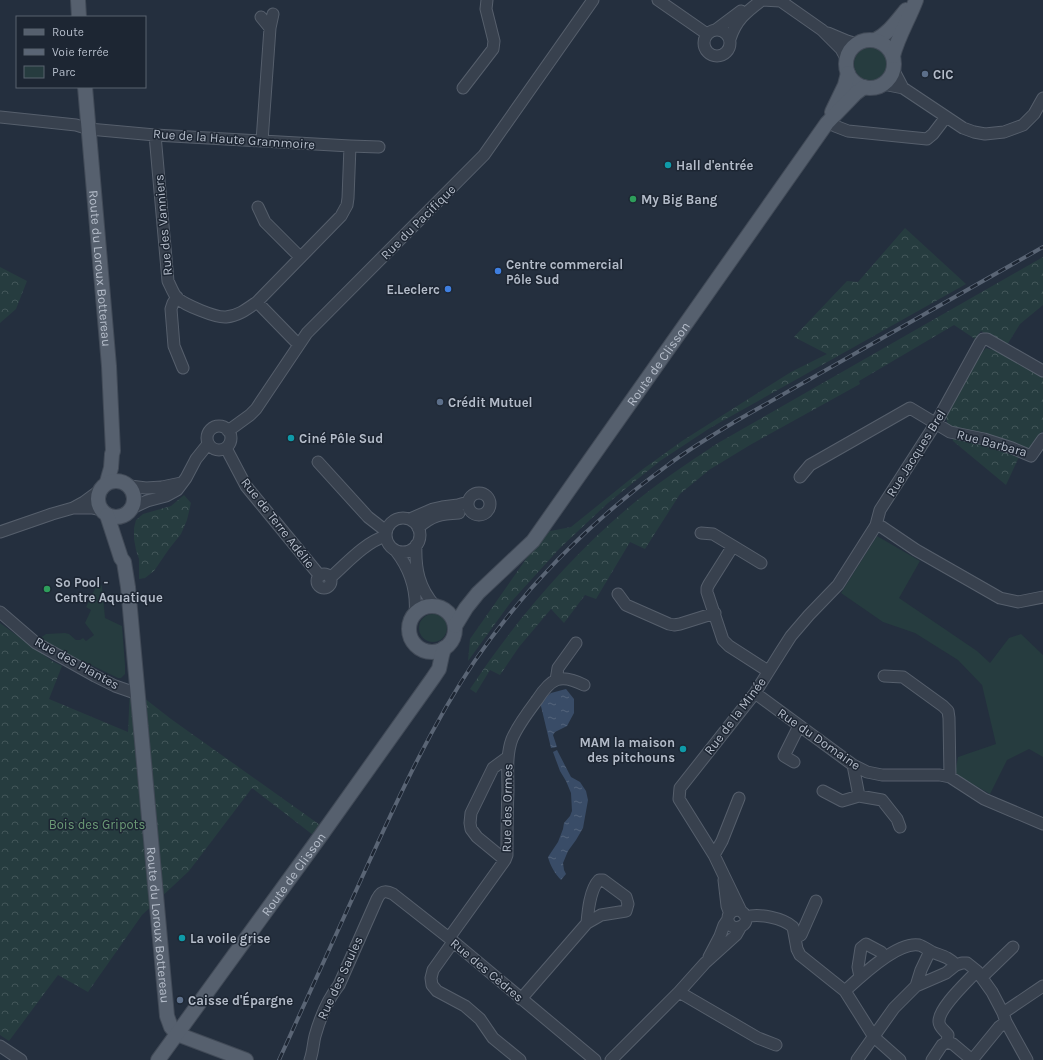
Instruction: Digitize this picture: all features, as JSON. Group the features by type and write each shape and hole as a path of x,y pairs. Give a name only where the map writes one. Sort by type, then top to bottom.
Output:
{"main road":[{"path":"78,0 79,16"},
{"path":"875,40 890,29 914,0"},
{"path":"848,66 852,79 857,84 864,87 871,88 883,84 888,80 896,43 912,11 914,0"},
{"path":"857,44 869,40 875,40 885,45 889,50 893,62"},
{"name":"Route de Clisson","path":"831,125 845,85 849,54 852,48 857,44"},
{"name":"Route de Clisson","path":"455,626 466,608 478,593 533,541 831,125 856,94 864,87"},
{"name":"Route du Loroux Bottereau","path":"86,88 110,366 114,451 128,485"},
{"name":"Route du Loroux Bottereau","path":"103,487 111,468 112,454 114,451"},
{"path":"117,480 128,485 134,494 134,499 127,512 121,529 125,558 124,562 121,558 104,513 97,502 103,487 117,480"},
{"path":"104,513 112,517 117,517 127,512"},
{"name":"Route du Loroux Bottereau","path":"124,562 128,587 167,1016 171,1027 177,1034"},
{"name":"Route de Clisson","path":"439,608 455,605 478,593"},
{"path":"426,607 439,608 450,614 455,626 454,634 448,645 433,652 425,650 415,644 410,635 411,620 415,614 426,607"},
{"name":"Route de Clisson","path":"158,1060 427,687 438,669 444,648"},
{"name":"Route de Clisson","path":"425,650 431,665 431,672 427,687"},
{"path":"177,1034 246,1060"}],"street":[{"path":"463,88 493,49 494,41 486,9 487,0"},
{"name":"Rue du Pacifique","path":"228,431 256,409 293,356 300,343 318,322 484,155 593,0"},
{"path":"658,0 707,34"},
{"path":"750,0 741,10 717,29 707,34 704,39 704,44 708,53 717,56 723,55 727,52 730,46 730,39 737,22 748,10 761,0 780,0 822,30 841,49 848,66"},
{"path":"262,141 270,28 273,14"},
{"path":"261,16 270,28"},
{"path":"717,29 726,32 730,39"},
{"path":"822,30 857,44"},
{"path":"893,62 904,88"},
{"path":"883,84 904,88 963,128 985,134 1004,132 1023,125 1034,114 1043,98"},
{"name":"Rue de la Haute Grammoire","path":"0,117 76,125 89,129 155,135 379,147"},
{"path":"831,125 848,131 927,139 933,134 946,117"},
{"name":"Rue des Vanniers","path":"155,135 168,282 177,297"},
{"path":"183,368 174,346 171,309 177,297 185,304 225,318 235,316 257,302 341,216 347,205 348,198 350,146"},
{"path":"258,207 264,222 300,257"},
{"path":"257,302 295,341 300,343"},
{"name":"Rue Jacques Brel","path":"851,566 876,525 880,510 936,423 980,343 987,339 1043,371"},
{"path":"800,477 810,465 910,408 936,423"},
{"name":"Rue Barbara","path":"936,423 950,432 984,439 1031,456 1043,439"},
{"path":"220,426 224,427 228,431 230,434 230,440 226,448 217,450 213,449 208,444 207,435 212,428 220,426"},
{"path":"127,512 148,501 177,490 186,478 196,459 208,444"},
{"name":"Rue de Terre Adélie","path":"226,448 246,486 325,577 386,534"},
{"path":"318,462 368,517 386,534"},
{"path":"128,485 146,488 162,487 181,483"},
{"path":"0,532 73,508 84,502 103,487"},
{"path":"418,528 426,521 437,516 460,513 472,513 479,516 485,514 489,509 490,502 485,494 478,493 472,495 468,502 468,508 472,513"},
{"path":"416,545 409,550 400,552 389,545 386,534 388,527 394,520 398,518 410,519 433,509 468,502"},
{"path":"73,508 92,508 104,513"},
{"path":"410,519 418,528 419,537 416,545 415,557 422,588 427,598 439,608"},
{"path":"876,525 916,550 1000,598 1018,602 1043,597"},
{"path":"701,533 713,534 761,563"},
{"path":"733,546 709,584 707,592 725,643 768,671"},
{"path":"396,550 403,560 415,592 415,614"},
{"name":"Rue de la Minée","path":"744,914 714,855 679,799 680,788 755,693 791,636 838,585 851,566"},
{"path":"618,594 626,605 674,625 715,613"},
{"name":"Rue des Plantes","path":"0,612 36,643 95,676 115,686 138,694"},
{"name":"Rue des Ormes","path":"520,1060 493,1038 480,1019 465,1006 438,992 432,985 431,978 433,970 451,940 506,860 508,757 512,738 542,692 556,680 558,668 576,643"},
{"path":"884,676 903,676 948,711 950,777"},
{"path":"556,680 568,678 584,685"},
{"name":"Rue du Domaine","path":"755,693 853,765 867,772 882,775 940,775 950,777 984,799 1043,824"},
{"path":"794,762 784,756 799,726"},
{"name":"Rue des Ormes","path":"506,860 477,837 471,829 470,823 471,813 493,768 508,757"},
{"path":"853,765 859,796"},
{"path":"823,792 842,801 859,796 882,800 897,818 900,827"},
{"path":"714,855 722,841 739,798"},
{"name":"Rue de la Minée","path":"723,872 729,916"},
{"name":"Rue des Cèdres","path":"377,899 379,894 382,892 389,892 451,940 595,1060"},
{"name":"Rue des Saules","path":"310,1060 317,1029 332,994 339,985 377,899"},
{"path":"795,938 801,935 816,901"},
{"path":"706,963 729,916 736,910 744,914 770,917 789,923 793,927 797,949 800,955 845,991 874,1037 900,1060"},
{"path":"610,1060 679,992 706,963 733,939 746,922 744,914"},
{"path":"729,916 729,922 732,926 740,928"},
{"path":"521,999 587,923"},
{"path":"860,977 858,967 861,948 866,944 881,952 885,957"},
{"path":"845,991 885,957 909,946 918,945 950,959 956,966"},
{"path":"947,1042 948,1035 941,1027 939,1022 941,1014 952,998 1013,947"},
{"path":"916,986 921,970 930,951"},
{"path":"857,1060 894,1008 916,986 946,973 962,963 967,964 980,974 992,992 1027,1060"},
{"path":"947,1042 953,1044 973,1060 999,1027 1004,1017 1043,986"},
{"path":"679,992 758,1038 776,1045"},
{"path":"932,1060 942,1045 947,1042"},
{"path":"0,1046 21,1060"}],"green space":[{"path":"874,47 883,52 887,57 887,71 883,76 878,80 868,81 864,80 855,71 854,61 855,57 864,48"},
{"path":"905,228 966,284 710,428 660,461 608,503 560,548 511,602 468,661 470,639 545,532 571,527 643,469 682,441 791,372 827,354 794,337 847,281 858,282"},
{"path":"1043,257 1043,305 1020,324 1007,345 981,331 975,339 954,325 859,381 860,384 750,445 709,470 680,494 645,549 630,542 596,599 585,595 564,623 551,609 519,647 500,675 490,670 476,693 470,689 505,639 543,592 606,527 650,490 718,443"},
{"path":"0,267 27,281 16,309 0,323"},
{"path":"986,348 1016,357 1043,375 1043,431 1018,459 1006,485 953,441 945,415 977,359"},
{"path":"184,495 191,503 187,520 181,534 154,571 145,578 139,579 139,559 134,539 136,520 143,514 171,506"},
{"path":"877,536 920,561 899,598 977,651 990,663 1009,638 1021,634 1043,655 1043,757 1029,749 1007,760 990,794 955,774 958,757 996,744 982,685 958,660 915,633 883,622 841,593"},
{"path":"98,583 102,586 105,618 122,626 125,674 121,678 118,678 87,663 85,664 39,639 46,634 65,633 69,634 76,640 83,638 86,641 94,635 85,623 91,610 86,607"},
{"path":"433,614 443,618 447,628 443,638 433,642 423,638 419,628 423,618"},
{"name":"Bois des Gripots","path":"0,623 52,661 62,666 49,699 128,732 130,687 171,719 320,825 313,835 252,788 189,871 142,915 88,992 58,975 9,1041 0,1035"}],"water":[{"path":"566,689 574,699 574,713 567,726 555,732 553,735 557,747 551,748 540,702 551,693"},
{"path":"557,750 571,777 580,782 586,791 588,800 583,828 568,851 563,863 566,874 561,880 553,869 548,857 558,842 564,823 572,811 571,793 560,771 553,752"}],"railway":[{"path":"279,1060 417,760 444,710 474,662 494,634 538,581 562,555 613,508 640,486 693,448 736,421 1043,247"}],"place":[{"name":"CIC","path":"925,74"},
{"name":"Hall d'entrée","path":"668,165"},
{"name":"My Big Bang","path":"633,199"},
{"name":"Centre commercial Pôle Sud","path":"498,271"},
{"name":"E.Leclerc","path":"448,289"},
{"name":"Crédit Mutuel","path":"440,402"},
{"name":"Ciné Pôle Sud","path":"291,438"},
{"name":"So Pool - Centre Aquatique","path":"47,589"},
{"name":"MAM la maison des pitchouns","path":"683,749"},
{"name":"La voile grise","path":"182,938"},
{"name":"Caisse d'Épargne","path":"180,1000"}]}
